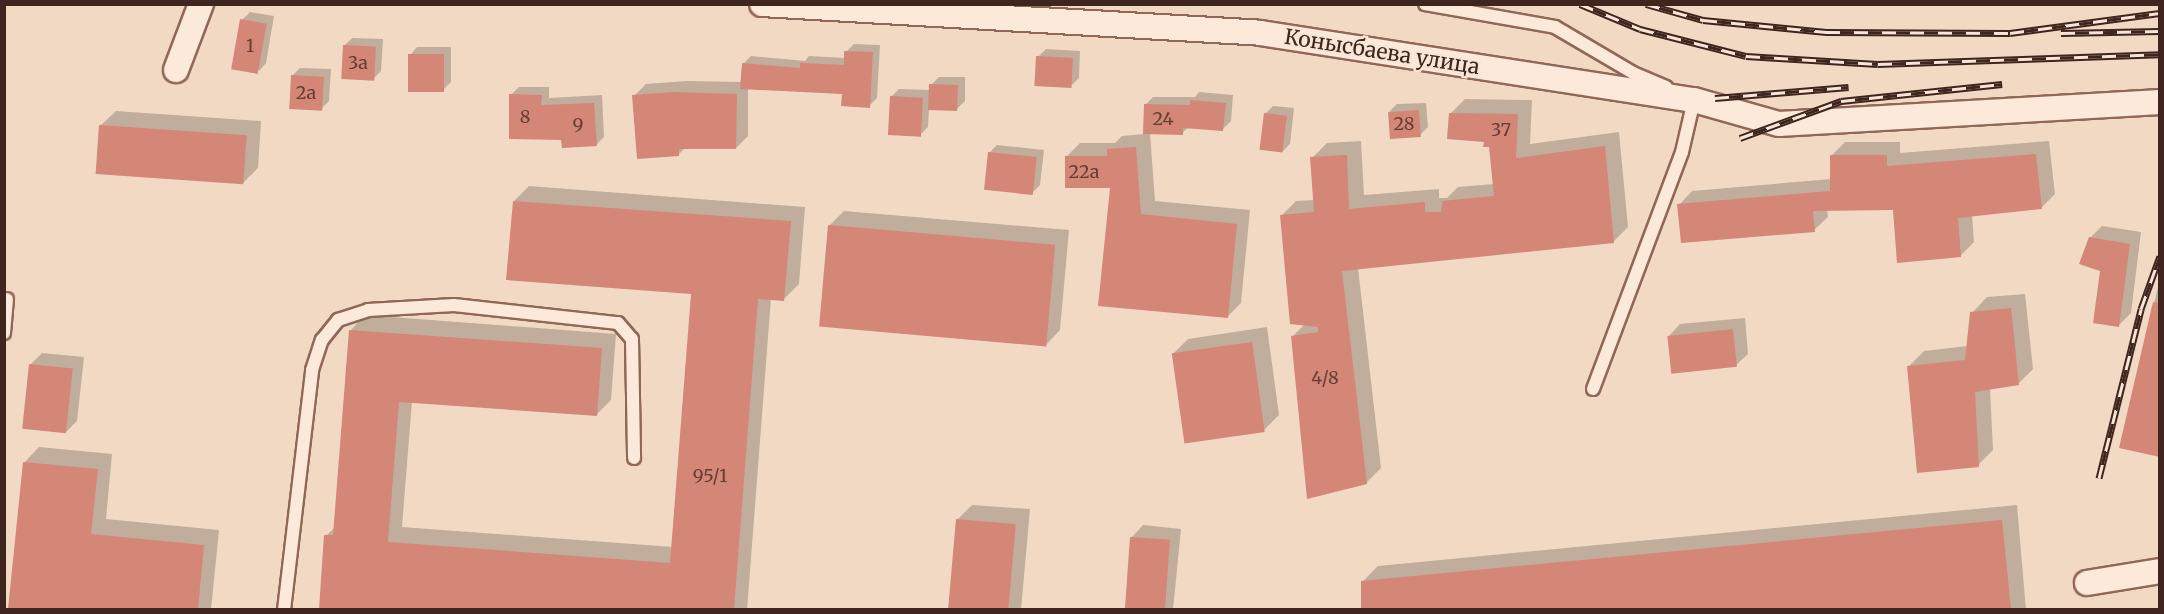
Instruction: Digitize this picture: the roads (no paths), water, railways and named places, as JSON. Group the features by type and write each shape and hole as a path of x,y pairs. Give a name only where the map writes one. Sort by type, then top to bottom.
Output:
{"street":[{"path":"176,70 201,4"},
{"name":"Конысбаева улица","path":"762,4 1260,33 1694,100 1779,124 2160,102"},
{"path":"2087,583 2160,571"}],"lane":[{"path":"1425,4 1556,27 1633,73 1694,100 1682,152 1593,389"},
{"path":"4,333 8,299"},
{"path":"284,609 312,370 322,340 338,320 368,310 454,305 618,323 632,339 634,458"}],"railway":[{"path":"1580,4 1640,29 1746,56 1878,64 2160,54"},
{"path":"1646,4 1703,20 1826,32 2010,33 2160,13"},
{"path":"2061,33 2160,31"},
{"path":"1740,138 1841,101 2002,84"},
{"path":"1715,98 1849,87"},
{"path":"2099,478 2141,309 2160,256"}]}
